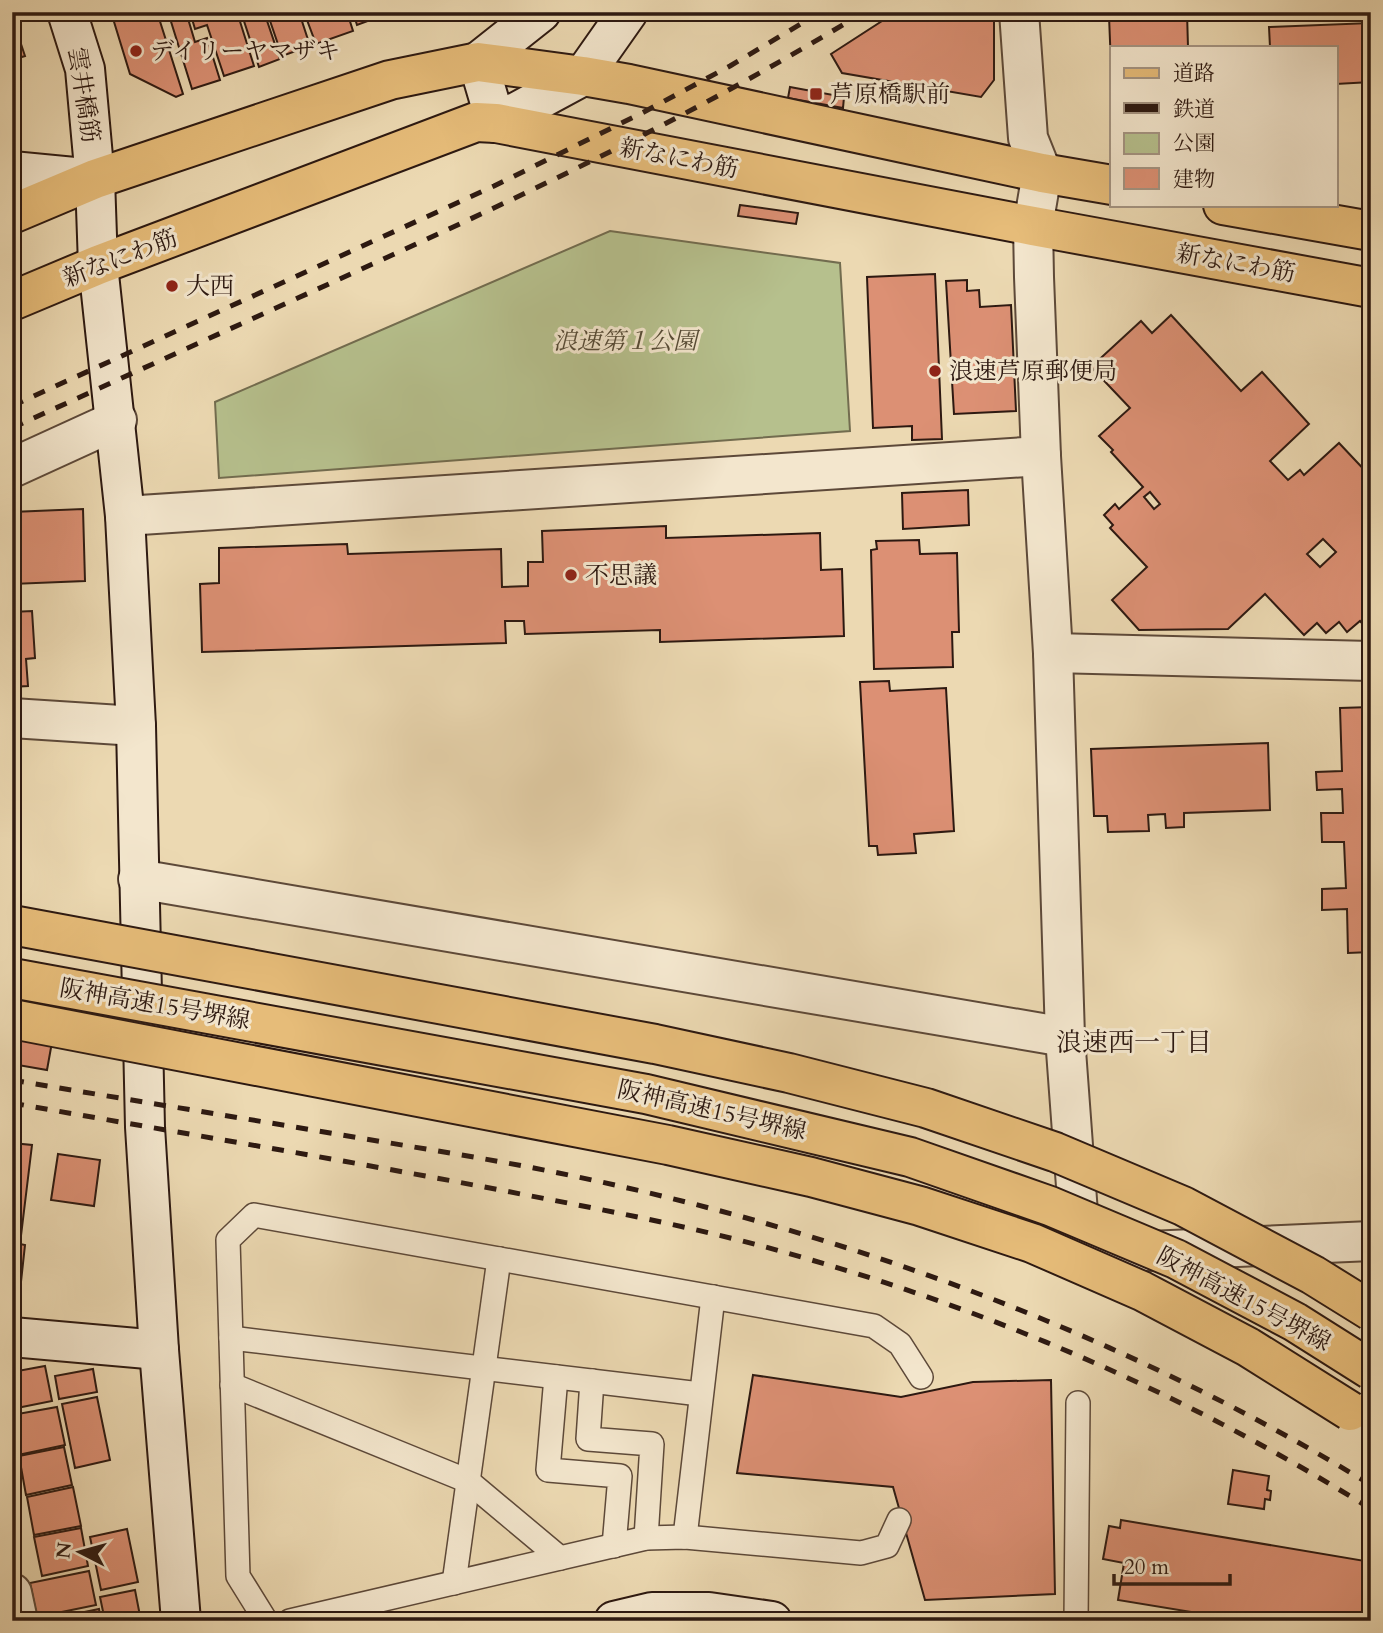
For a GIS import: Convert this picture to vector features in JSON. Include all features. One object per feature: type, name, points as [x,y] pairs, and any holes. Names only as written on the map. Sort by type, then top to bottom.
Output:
[{"type":"main road","points":[[12,214],[95,179],[390,80],[478,62],[583,76],[1042,173],[1110,185]]},
{"type":"main road","name":"新なにわ筋","points":[[12,301],[98,265],[476,122],[496,123],[1371,288]]},
{"type":"main road","points":[[1229,206],[1371,231]]},
{"type":"main road","name":"阪神高速15号堺線","points":[[12,925],[655,1044],[789,1073],[926,1108],[1055,1152],[1183,1206],[1314,1275],[1371,1311]]},
{"type":"main road","name":"阪神高速15号堺線","points":[[12,978],[646,1094],[910,1157],[1050,1206],[1176,1259],[1295,1322],[1371,1370]]},
{"type":"main road","points":[[12,1019],[667,1145],[811,1177],[920,1206],[1032,1243],[1142,1292],[1248,1347],[1350,1411]]},
{"type":"street","name":"雲井橋筋","points":[[67,12],[85,69],[95,179],[98,265],[117,421],[125,516],[136,726],[145,1126],[159,1350],[181,1621]]},
{"type":"street","points":[[541,12],[478,62],[496,123],[583,76],[628,12]]},
{"type":"street","points":[[1019,12],[1028,138],[1042,173],[1033,226],[1041,456],[1053,653],[1065,1037],[1082,1254],[1371,1241]]},
{"type":"street","points":[[12,172],[95,179]]},
{"type":"street","points":[[12,468],[117,421]]},
{"type":"street","points":[[125,516],[1041,456]]},
{"type":"street","points":[[1053,653],[1371,661]]},
{"type":"street","points":[[12,718],[136,726]]},
{"type":"street","points":[[138,879],[1065,1037]]},
{"type":"street","points":[[12,1337],[159,1350]]},
{"type":"street","points":[[12,1593],[18,1621]]},
{"type":"street","points":[[614,1621],[652,1612],[709,1612],[772,1621]]},
{"type":"lane","points":[[266,1621],[238,1576],[232,1385],[228,1240],[254,1215],[874,1326],[900,1344],[921,1377]]},
{"type":"lane","points":[[454,1583],[499,1259]]},
{"type":"lane","points":[[685,1536],[713,1297]]},
{"type":"lane","points":[[231,1338],[700,1394]]},
{"type":"lane","points":[[556,1377],[548,1470],[620,1476],[614,1546]]},
{"type":"lane","points":[[592,1381],[588,1440],[652,1444],[646,1538]]},
{"type":"lane","points":[[232,1385],[468,1481],[560,1558]]},
{"type":"lane","points":[[1076,1621],[1077,1403]]},
{"type":"lane","points":[[290,1621],[646,1538],[685,1536],[861,1553],[887,1546],[899,1520]]},
{"type":"green space","name":"浪速第１公園","points":[[610,231],[840,263],[850,431],[219,478],[215,402]]},
{"type":"building","points":[[111,12],[157,12],[183,94],[176,97],[130,74]]},
{"type":"building","points":[[168,12],[186,12],[195,42],[207,38],[220,80],[192,89]]},
{"type":"building","points":[[190,12],[237,12],[254,66],[224,76],[207,25],[195,29]]},
{"type":"building","points":[[241,12],[264,12],[280,59],[259,67]]},
{"type":"building","points":[[267,12],[299,12],[310,46],[282,56]]},
{"type":"building","points":[[304,12],[347,12],[353,31],[316,44]]},
{"type":"building","points":[[353,12],[392,12],[357,25]]},
{"type":"building","points":[[896,12],[994,12],[994,80],[981,97],[842,73],[831,54]]},
{"type":"building","points":[[1079,12],[1187,12],[1188,46],[1110,46],[1109,16],[1079,17]]},
{"type":"building","points":[[1371,23],[1371,82],[1338,84],[1338,46],[1270,46],[1269,27]]},
{"type":"building","points":[[15,26],[25,56],[12,60],[12,27]]},
{"type":"building","points":[[790,87],[844,97],[843,108],[788,98]]},
{"type":"building","points":[[740,205],[798,213],[796,224],[738,216]]},
{"type":"building","points":[[935,274],[942,439],[912,440],[912,426],[873,428],[867,277]]},
{"type":"building","points":[[967,280],[967,291],[979,290],[980,307],[1011,305],[1016,411],[954,414],[946,281]]},
{"type":"building","points":[[1171,315],[1241,391],[1262,372],[1309,424],[1270,461],[1288,480],[1300,470],[1304,475],[1339,443],[1371,477],[1371,633],[1360,621],[1347,632],[1339,622],[1326,633],[1317,623],[1304,635],[1265,594],[1228,629],[1139,630],[1112,600],[1147,567],[1110,528],[1113,525],[1104,515],[1115,504],[1119,509],[1143,487],[1099,436],[1130,408],[1091,367],[1141,321],[1152,333]],"holes":[[[1150,492],[1160,504],[1154,509],[1144,497]],[[1323,539],[1336,552],[1320,567],[1307,554]]]},
{"type":"building","points":[[1364,364],[1371,364],[1371,387],[1364,387]]},
{"type":"building","points":[[968,490],[969,525],[903,529],[902,493]]},
{"type":"building","points":[[83,509],[85,581],[12,584],[12,512]]},
{"type":"building","points":[[666,526],[666,538],[820,533],[821,570],[842,569],[844,636],[660,642],[660,630],[525,634],[524,621],[505,621],[506,643],[202,652],[200,584],[219,583],[219,548],[347,544],[348,554],[501,549],[502,587],[528,586],[528,562],[543,562],[542,531]]},
{"type":"building","points":[[919,540],[920,554],[957,553],[959,632],[952,632],[953,667],[874,669],[871,550],[877,549],[876,541]]},
{"type":"building","points":[[32,611],[35,658],[26,659],[28,686],[12,687],[12,612]]},
{"type":"building","points":[[889,681],[890,691],[946,688],[954,831],[914,834],[916,853],[878,855],[877,846],[869,846],[860,682]]},
{"type":"building","points":[[1371,707],[1371,952],[1348,953],[1347,909],[1322,910],[1322,889],[1346,888],[1344,842],[1322,842],[1321,813],[1343,813],[1342,789],[1317,790],[1316,772],[1342,771],[1340,708]]},
{"type":"building","points":[[1268,743],[1270,810],[1184,813],[1184,827],[1166,828],[1165,814],[1148,815],[1149,831],[1108,832],[1107,816],[1094,816],[1091,749]]},
{"type":"building","points":[[12,1036],[52,1042],[47,1070],[12,1064]]},
{"type":"building","points":[[12,1143],[32,1145],[20,1244],[25,1245],[19,1300],[12,1299]]},
{"type":"building","points":[[58,1154],[100,1160],[94,1206],[51,1200]]},
{"type":"building","points":[[45,1366],[52,1401],[12,1409],[12,1372]]},
{"type":"building","points":[[93,1369],[97,1392],[59,1399],[55,1376]]},
{"type":"building","points":[[753,1375],[901,1397],[973,1382],[1051,1380],[1055,1594],[925,1600],[893,1487],[737,1473]]},
{"type":"building","points":[[97,1397],[110,1460],[75,1468],[62,1404]]},
{"type":"building","points":[[57,1407],[65,1445],[18,1455],[12,1415]]},
{"type":"building","points":[[64,1447],[72,1485],[26,1495],[19,1456]]},
{"type":"building","points":[[1233,1470],[1269,1476],[1267,1490],[1271,1491],[1270,1500],[1265,1499],[1264,1509],[1228,1504]]},
{"type":"building","points":[[73,1487],[81,1526],[34,1535],[27,1497]]},
{"type":"building","points":[[1121,1520],[1371,1562],[1371,1621],[1246,1621],[1118,1600],[1124,1563],[1103,1559],[1109,1526],[1120,1528]]},
{"type":"building","points":[[81,1528],[88,1566],[42,1576],[34,1537]]},
{"type":"building","points":[[127,1529],[138,1582],[101,1590],[90,1537]]},
{"type":"building","points":[[89,1571],[96,1605],[37,1617],[30,1583]]},
{"type":"building","points":[[135,1590],[141,1621],[105,1621],[100,1597]]},
{"type":"building","points":[[99,1609],[101,1621],[66,1621],[65,1616]]},
{"type":"railway","points":[[12,406],[494,186],[642,113],[730,66],[821,12]]},
{"type":"railway","points":[[12,428],[420,242],[614,150],[740,84],[864,12]]},
{"type":"railway","points":[[12,1080],[525,1166],[682,1201],[785,1229],[988,1297],[1086,1338],[1183,1382],[1278,1431],[1371,1485]]},
{"type":"railway","points":[[12,1103],[578,1205],[694,1229],[808,1259],[955,1307],[1098,1364],[1237,1432],[1371,1509]]},
{"type":"place","name":"デイリーヤマザキ","points":[[136,51]]},
{"type":"place","name":"芦原橋駅前","points":[[816,94]]},
{"type":"place","name":"大西","points":[[172,286]]},
{"type":"place","name":"浪速芦原郵便局","points":[[935,371]]},
{"type":"place","name":"不思議","points":[[571,575]]},
{"type":"district","name":"浪速西一丁目","points":[[1134,1042]]}]
